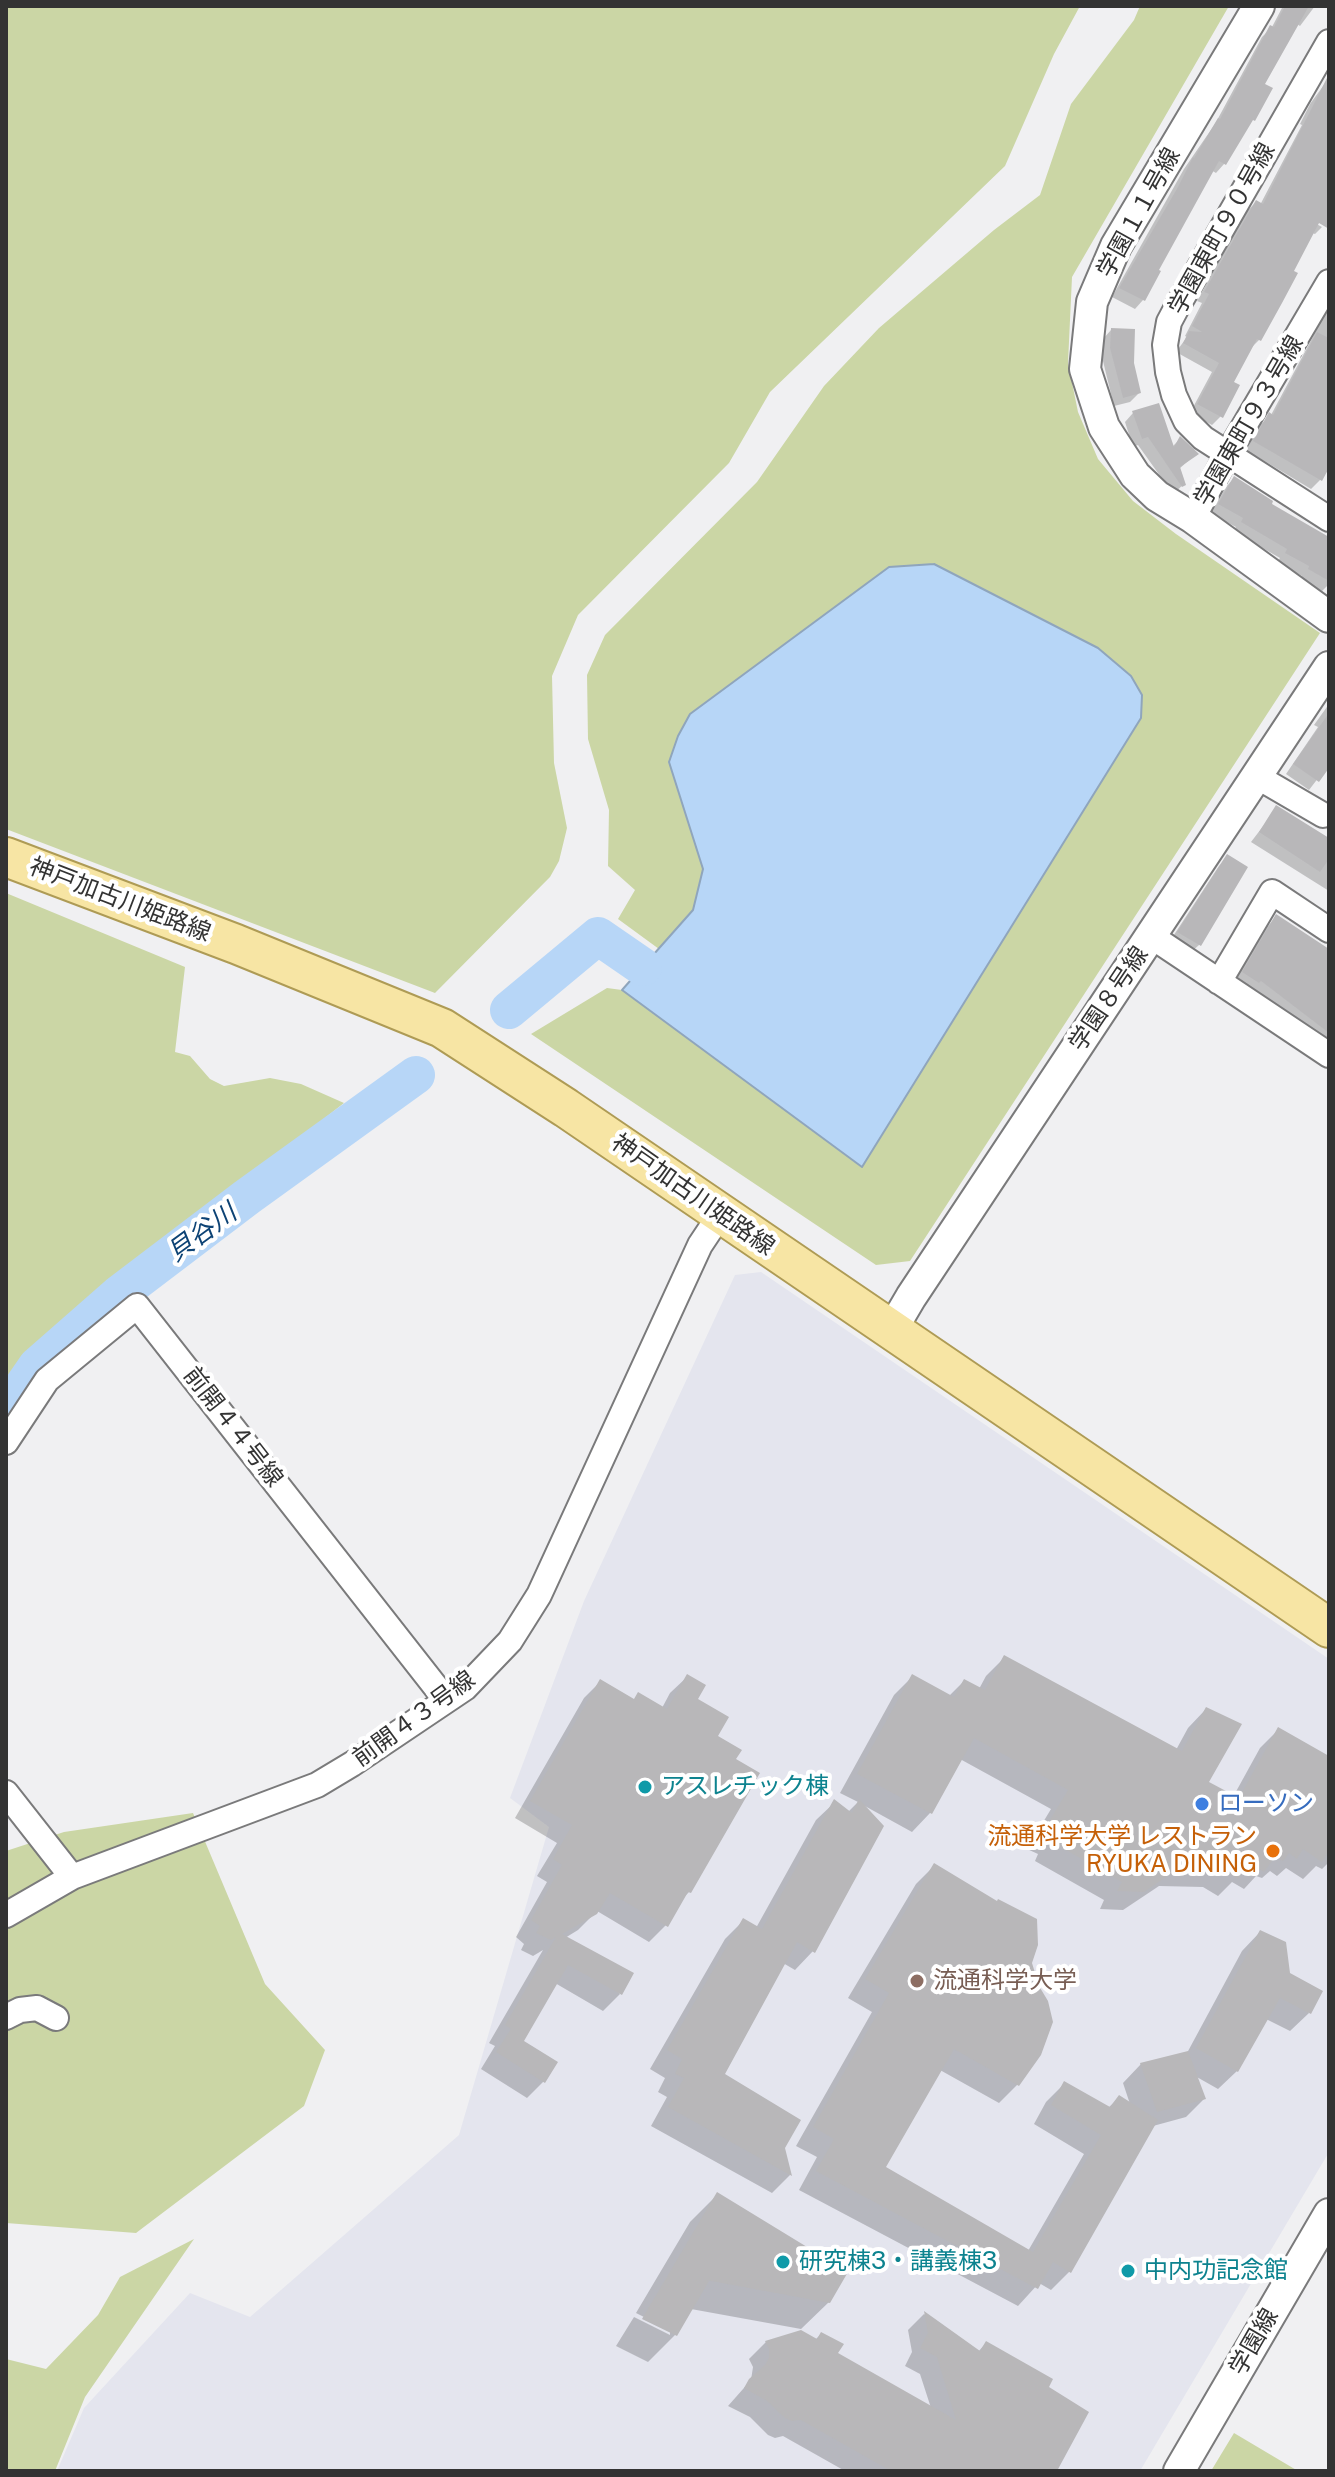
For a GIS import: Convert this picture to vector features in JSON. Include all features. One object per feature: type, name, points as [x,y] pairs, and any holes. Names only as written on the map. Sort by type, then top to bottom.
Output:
[{"type":"main road","name":"神戸加古川姫路線","points":[[6,857],[236,944],[442,1028],[566,1108],[1329,1628]]},
{"type":"street","name":"学園１１号線","points":[[1259,6],[1116,246],[1092,302],[1085,369],[1104,427],[1135,475],[1157,496],[1193,518],[1329,617]]},
{"type":"street","name":"学園東町９０号線","points":[[1329,42],[1169,322],[1165,345],[1174,395],[1186,421],[1227,455],[1329,519]]},
{"type":"street","name":"学園東町９３号線","points":[[1193,518],[1329,282]]},
{"type":"street","name":"学園８号線","points":[[891,1331],[1329,667]]},
{"type":"street","points":[[1256,776],[1327,813]]},
{"type":"street","points":[[1219,982],[1272,892],[1329,930]]},
{"type":"street","points":[[1151,936],[1329,1055]]},
{"type":"street","name":"前開４３号線","points":[[6,1915],[72,1877],[317,1785],[465,1688],[510,1641],[539,1595],[700,1245],[720,1215]]},
{"type":"street","name":"前開４４号線","points":[[6,1442],[47,1380],[137,1306],[446,1700]]},
{"type":"street","points":[[6,1793],[72,1877]]},
{"type":"street","points":[[6,2017],[20,2010],[37,2008],[56,2018]]},
{"type":"street","name":"学園線","points":[[1179,2471],[1329,2214]]},
{"type":"shaded area","name":"流通科学大学","points":[[761,1272],[1329,1659],[1329,2152],[1140,2471],[57,2471],[84,2408],[190,2293],[250,2317],[459,2135],[549,1827],[510,1798],[584,1601],[735,1275]]},
{"type":"green space","points":[[6,6],[1080,6],[1054,54],[1005,166],[770,392],[729,463],[578,615],[552,676],[554,763],[567,828],[559,861],[550,877],[435,993],[6,829]]},
{"type":"green space","points":[[1140,6],[1229,6],[1072,277],[1068,363],[1078,412],[1098,459],[1133,501],[1320,633],[910,1261],[876,1265],[531,1034],[607,988],[622,990],[862,1167],[1141,718],[1142,695],[1130,676],[1098,648],[934,564],[889,568],[669,762],[703,869],[693,910],[659,949],[618,919],[635,890],[608,866],[609,810],[588,739],[587,675],[605,635],[757,482],[824,386],[879,328],[1040,195],[1071,104],[1134,20]]},
{"type":"green space","points":[[6,893],[185,967],[175,1052],[190,1056],[210,1079],[224,1086],[270,1078],[301,1084],[344,1103],[30,1350],[6,1391]]},
{"type":"green space","points":[[193,1813],[265,1984],[325,2050],[304,2106],[136,2233],[6,2223],[6,1851],[64,1832]]},
{"type":"green space","points":[[194,2239],[85,2397],[55,2471],[6,2471],[6,2359],[46,2369],[98,2315],[120,2277]]},
{"type":"green space","points":[[1234,2433],[1298,2471],[1211,2471]]},
{"type":"water","points":[[934,564],[1098,648],[1131,676],[1142,695],[1141,718],[862,1167],[622,990],[693,910],[703,869],[669,762],[690,714],[889,567]]},
{"type":"building","points":[[1285,6],[1309,6],[1265,84],[1273,88],[1255,121],[1226,165],[1219,161],[1145,301],[1119,288],[1193,157],[1220,119],[1270,25],[1274,27]]},
{"type":"building","points":[[1329,74],[1329,229],[1319,223],[1294,271],[1298,273],[1282,303],[1261,341],[1257,339],[1234,382],[1240,385],[1223,418],[1197,404],[1219,363],[1183,343],[1189,331],[1202,332],[1192,326],[1209,294],[1204,292],[1256,200],[1263,204]]},
{"type":"building","points":[[1111,328],[1135,329],[1134,363],[1141,393],[1123,398],[1110,348]]},
{"type":"building","points":[[1317,332],[1329,338],[1329,468],[1322,481],[1253,441],[1269,412],[1273,415]]},
{"type":"building","points":[[1159,403],[1174,447],[1180,436],[1199,454],[1180,467],[1186,485],[1182,487],[1148,437],[1142,439],[1132,411]]},
{"type":"building","points":[[1234,476],[1273,501],[1272,504],[1329,537],[1329,581],[1285,553],[1287,549],[1241,522],[1243,518],[1218,504]]},
{"type":"building","points":[[1329,713],[1329,768],[1319,782],[1293,764]]},
{"type":"building","points":[[1276,805],[1329,838],[1329,859],[1320,872],[1259,832]]},
{"type":"building","points":[[1227,854],[1248,867],[1201,946],[1177,932]]},
{"type":"building","points":[[1276,914],[1329,949],[1329,1033],[1261,981],[1259,983],[1242,972]]},
{"type":"building","points":[[1004,1655],[1182,1751],[1206,1707],[1242,1724],[1209,1782],[1239,1798],[1278,1727],[1329,1756],[1329,1851],[1322,1862],[1303,1849],[1297,1859],[1289,1853],[1283,1861],[1274,1858],[1264,1872],[1248,1863],[1238,1879],[1222,1869],[1179,1868],[1144,1892],[1117,1891],[1122,1882],[1052,1842],[1055,1836],[1044,1830],[1068,1790],[974,1738],[932,1814],[857,1774],[912,1674],[954,1697],[964,1679],[985,1690]]},
{"type":"building","name":"アスレチック棟","points":[[687,1674],[706,1685],[698,1699],[729,1717],[718,1736],[742,1750],[736,1759],[760,1773],[668,1927],[610,1893],[597,1914],[562,1934],[634,1973],[622,1995],[568,1965],[524,2041],[558,2062],[545,2083],[496,2052],[511,2029],[505,2025],[556,1937],[551,1940],[536,1933],[540,1926],[531,1920],[562,1865],[553,1859],[572,1825],[530,1801],[600,1679],[634,1699],[638,1692],[667,1709]]},
{"type":"building","points":[[834,1799],[852,1813],[859,1799],[884,1826],[815,1953],[797,1942],[725,2074],[801,2120],[785,2148],[792,2176],[668,2107],[684,2078],[675,2074],[682,2059],[667,2050],[743,1918],[762,1929]]},
{"type":"building","points":[[934,1863],[997,1901],[1037,1919],[1038,1945],[1032,1963],[1053,2022],[1041,2055],[1019,2086],[954,2049],[886,2167],[1033,2252],[1101,2135],[1051,2105],[1064,2081],[1110,2107],[1119,2095],[1158,2120],[1071,2273],[1053,2262],[1038,2289],[816,2171],[834,2139],[813,2127],[889,1993],[865,1979]]},
{"type":"building","points":[[1260,1930],[1286,1942],[1290,1973],[1323,1991],[1311,2014],[1280,1998],[1238,2072],[1196,2048]]},
{"type":"building","points":[[1188,2051],[1206,2099],[1157,2112],[1140,2063]]},
{"type":"building","name":"研究棟3・講義棟3","points":[[717,2192],[848,2272],[830,2303],[706,2280],[709,2281],[677,2336],[642,2319]]},
{"type":"building","points":[[924,2311],[980,2351],[986,2341],[1053,2379],[1049,2387],[1089,2412],[1057,2471],[891,2471],[801,2420],[785,2418],[767,2401],[744,2388],[769,2358],[765,2341],[801,2330],[817,2339],[821,2332],[844,2344],[838,2353],[956,2420],[937,2357],[920,2348],[928,2333]]},
{"type":"waterway","name":"貝谷川","points":[[509,1010],[598,936],[643,967]]},
{"type":"waterway","name":"貝谷川","points":[[6,1411],[37,1366],[118,1295],[416,1075]]},
{"type":"place","name":"アスレチック棟","points":[[645,1787]]},
{"type":"place","name":"ローソン","points":[[1202,1804]]},
{"type":"place","name":"流通科学大学 レストラン RYUKA DINING","points":[[1273,1851]]},
{"type":"place","name":"流通科学大学","points":[[917,1981]]},
{"type":"place","name":"研究棟3・講義棟3","points":[[783,2262]]},
{"type":"place","name":"中内功記念館","points":[[1128,2271]]}]
